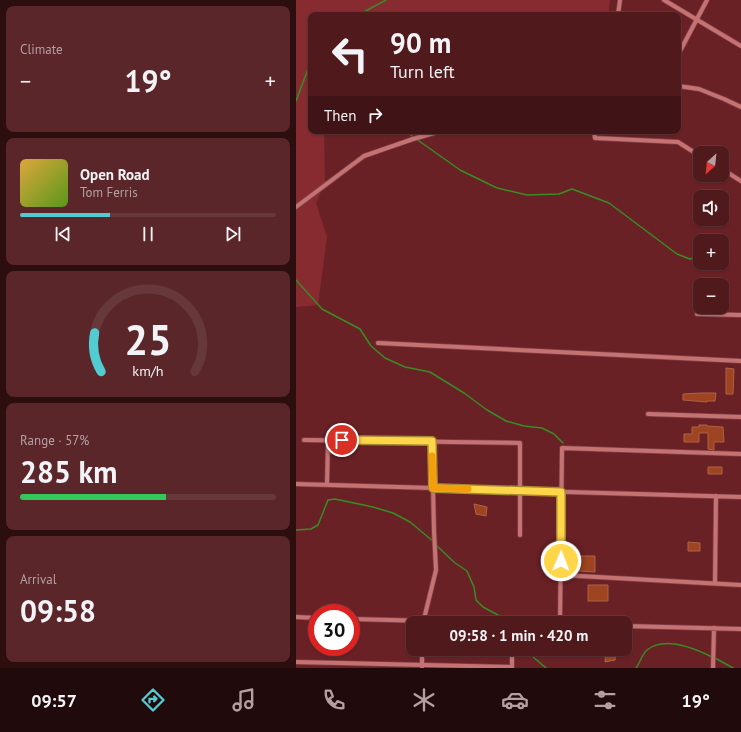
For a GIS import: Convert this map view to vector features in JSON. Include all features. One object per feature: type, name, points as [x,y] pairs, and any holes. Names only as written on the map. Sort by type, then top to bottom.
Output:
[{"type":"street","points":[[618,12],[620,0]]},
{"type":"street","points":[[664,0],[741,46]]},
{"type":"street","points":[[681,49],[707,0]]},
{"type":"street","points":[[681,86],[699,89],[741,107]]},
{"type":"street","points":[[296,207],[364,156],[430,134]]},
{"type":"street","points":[[594,134],[595,138],[678,142],[693,152]]},
{"type":"street","points":[[729,173],[741,181]]},
{"type":"street","points":[[697,314],[741,315]]},
{"type":"street","points":[[378,343],[741,361]]},
{"type":"street","points":[[648,414],[741,417]]},
{"type":"street","points":[[304,440],[520,443],[520,535]]},
{"type":"street","points":[[327,485],[328,440]]},
{"type":"street","points":[[424,616],[436,570],[432,441]]},
{"type":"street","points":[[560,616],[562,448],[741,454]]},
{"type":"street","points":[[296,484],[741,497]]},
{"type":"street","points":[[715,583],[716,496]]},
{"type":"street","points":[[561,575],[741,585]]},
{"type":"street","points":[[296,617],[308,618]]},
{"type":"street","points":[[360,619],[406,621]]},
{"type":"street","points":[[632,626],[741,629]]},
{"type":"street","points":[[713,668],[714,628]]},
{"type":"street","points":[[296,662],[380,666],[512,668],[512,656]]},
{"type":"shaded area","points":[[296,0],[610,0],[608,12],[308,12],[308,134],[324,134],[325,182],[316,203],[327,237],[318,305],[296,307]]},
{"type":"building","points":[[726,368],[734,369],[733,394],[726,394]]},
{"type":"building","points":[[716,393],[715,401],[707,402],[683,400],[683,394]]},
{"type":"building","points":[[699,425],[723,427],[724,442],[714,442],[714,450],[708,449],[708,433],[699,433],[699,442],[684,442],[684,434],[692,434],[692,427],[699,427]]},
{"type":"building","points":[[708,467],[722,467],[722,474],[708,474]]},
{"type":"building","points":[[474,504],[487,507],[486,516],[476,514]]},
{"type":"building","points":[[688,542],[700,543],[700,551],[688,551]]},
{"type":"building","points":[[579,556],[595,556],[595,572],[579,571]]},
{"type":"building","points":[[588,585],[608,585],[608,601],[588,601]]},
{"type":"building","points":[[605,656],[615,656],[615,660],[605,662]]},
{"type":"waterway","points":[[364,12],[386,0]]},
{"type":"waterway","points":[[296,101],[308,69]]},
{"type":"waterway","points":[[409,134],[460,170],[497,188],[527,195],[559,194],[572,189],[609,203],[677,254],[690,259],[693,258]]},
{"type":"waterway","points":[[296,280],[322,309],[360,329],[371,346],[385,358],[405,367],[430,372],[506,421],[524,426],[542,428],[554,434],[563,443]]},
{"type":"waterway","points":[[296,530],[311,529],[318,525],[328,500],[335,499],[393,513],[410,522],[434,542]]},
{"type":"waterway","points":[[436,545],[455,563],[467,571],[474,587],[476,600],[483,607],[500,616]]},
{"type":"waterway","points":[[636,668],[647,650],[662,644],[688,647],[712,657]]},
{"type":"waterway","points":[[532,656],[546,668]]},
{"type":"waterway","points":[[715,658],[733,668]]},
{"type":"slow traffic","points":[[432,456],[433,488],[468,489]]},
{"type":"route","points":[[342,440],[432,441],[433,488],[561,492],[561,561]]}]
